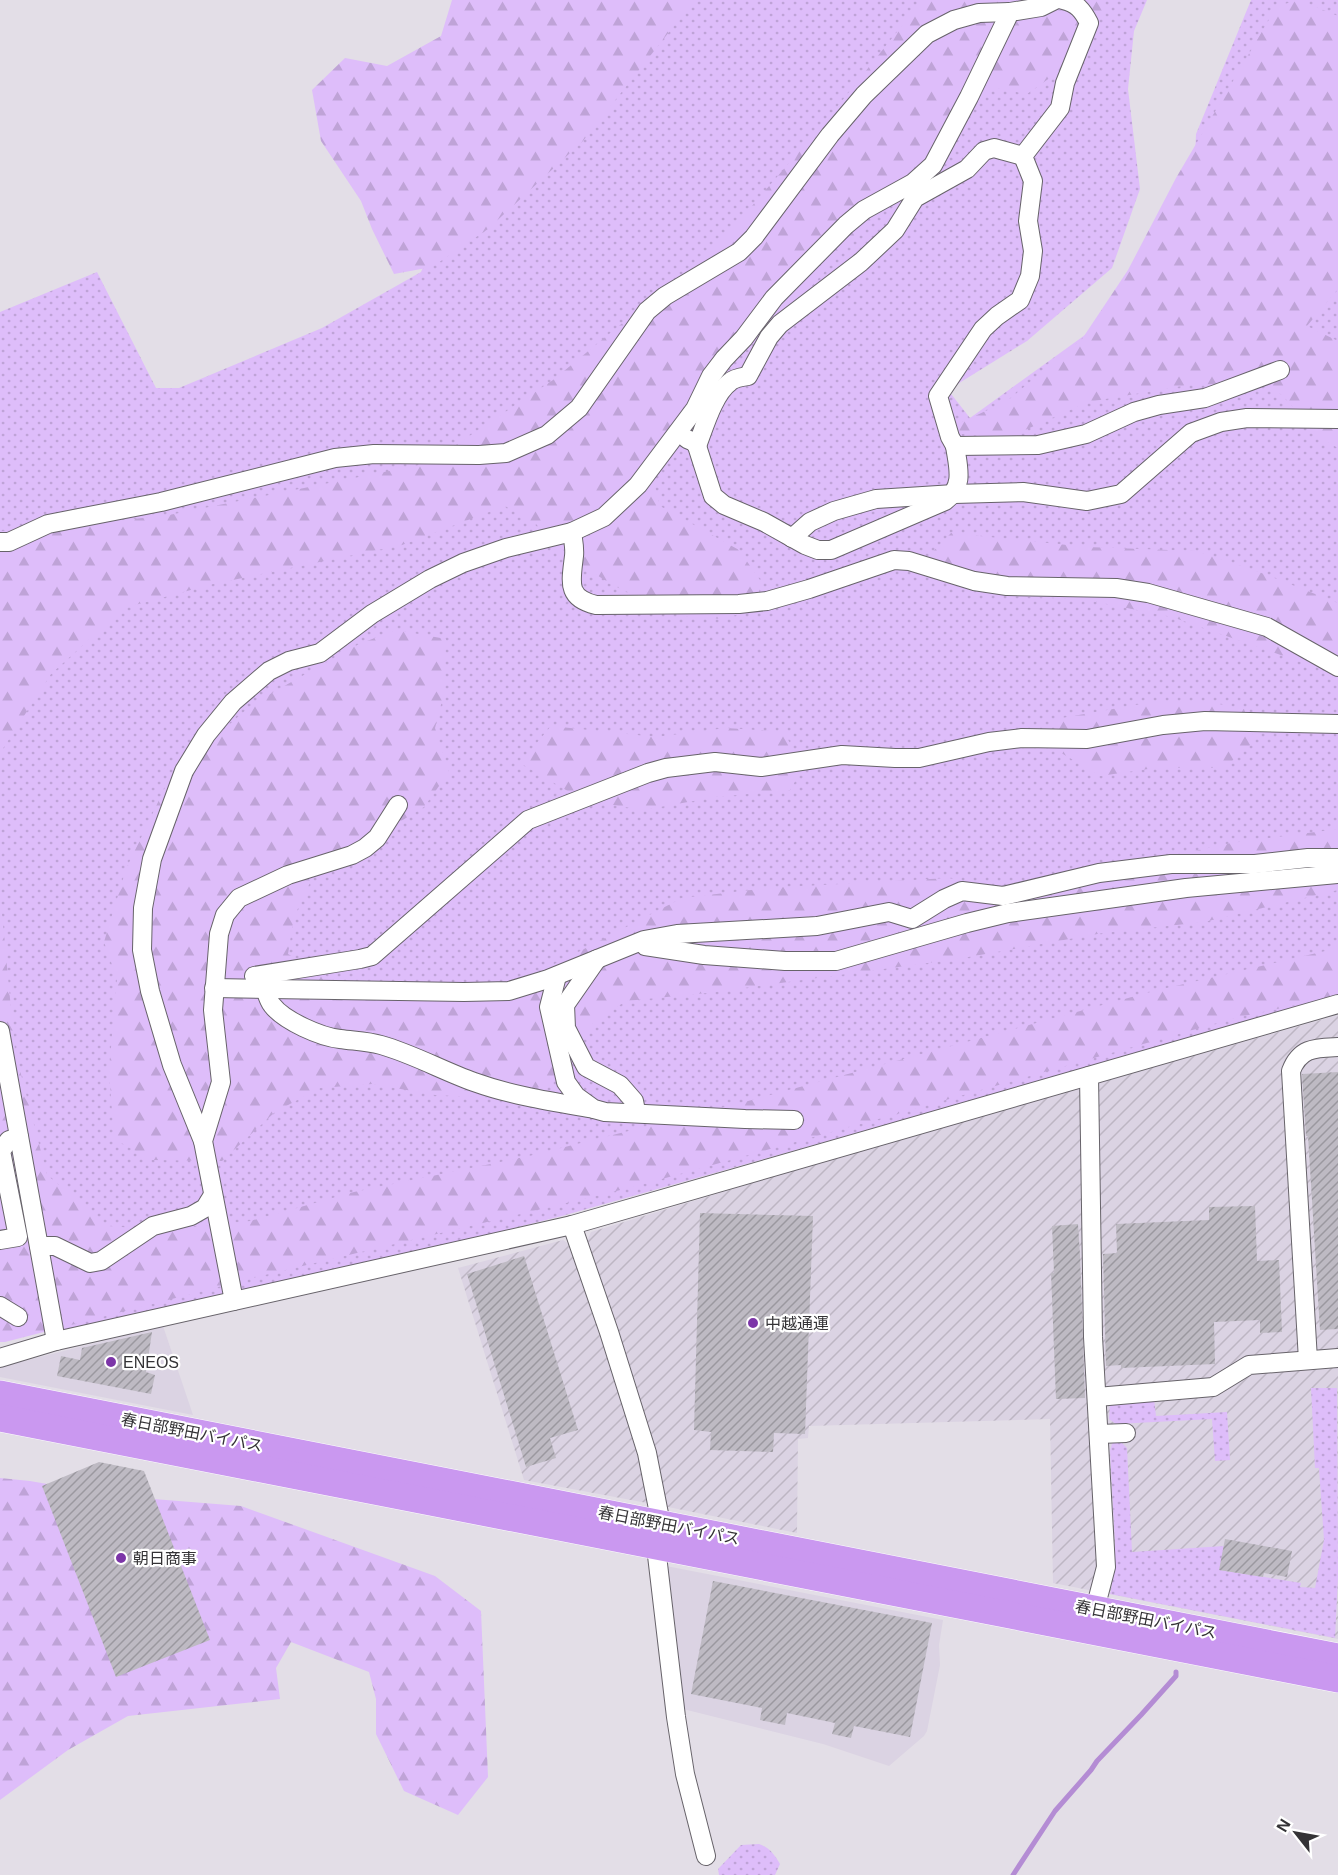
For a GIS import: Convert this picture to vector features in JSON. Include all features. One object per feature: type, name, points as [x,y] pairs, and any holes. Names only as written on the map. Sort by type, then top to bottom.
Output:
[{"type":"highway","name":"春日部野田バイパス","points":[[0,1394],[1338,1679]]},
{"type":"highway","name":"春日部野田バイパス","points":[[0,1418],[659,1535],[1095,1609],[1338,1657]]},
{"type":"street","points":[[0,542],[9,542],[48,524],[161,502],[335,458],[374,454],[479,456],[507,453],[547,435],[579,408],[647,311],[665,296],[739,252],[754,237],[830,135],[864,95],[927,34],[954,20],[971,15],[1041,8],[1055,0]]},
{"type":"street","points":[[1023,156],[1059,108],[1065,83],[1089,23],[1083,10],[1072,2],[1063,0]]},
{"type":"street","points":[[234,1301],[203,1142],[172,1065],[150,991],[142,950],[143,908],[152,859],[184,771],[206,735],[233,702],[269,671],[290,661],[320,653],[372,614],[429,579],[463,563],[506,548],[572,532],[604,517],[638,485],[694,409],[711,376],[774,298],[846,225],[864,210],[913,183],[933,165],[1010,12]]},
{"type":"street","points":[[696,444],[721,391],[730,381],[748,376],[769,337],[780,324],[861,262],[895,230],[915,198],[966,169],[984,151],[994,148],[1023,156]]},
{"type":"street","points":[[694,409],[696,444],[713,496],[724,505],[818,549],[831,550],[945,501],[954,494],[959,478],[955,446],[950,437],[938,396],[983,329],[1020,300],[1030,276],[1033,251],[1028,221],[1033,181],[1023,156]]},
{"type":"street","points":[[955,446],[1038,445],[1086,434],[1134,412],[1159,405],[1205,398],[1280,370]]},
{"type":"street","points":[[792,538],[810,522],[834,511],[876,500],[1023,492],[1087,501],[1121,494],[1191,433],[1221,422],[1247,418],[1338,419]]},
{"type":"street","points":[[671,441],[683,438],[696,444]]},
{"type":"street","points":[[572,532],[574,554],[570,576],[572,588],[576,596],[586,603],[596,605],[767,601],[894,560],[909,561],[974,581],[1007,586],[1116,588],[1148,592],[1268,627],[1320,659],[1338,667]]},
{"type":"street","points":[[214,988],[259,982],[296,969],[372,956],[528,820],[648,772],[715,762],[761,766],[843,755],[918,758],[989,742],[1022,738],[1087,739],[1162,725],[1205,721],[1338,724]]},
{"type":"street","points":[[203,1142],[221,1082],[213,1010],[219,934],[225,915],[239,898],[288,875],[352,855],[365,848],[377,838],[398,805]]},
{"type":"street","points":[[259,982],[296,989],[509,991],[557,976],[644,940],[677,934],[817,926],[889,912],[912,919],[944,899],[962,891],[1003,896],[1099,873],[1171,864],[1255,864],[1308,858],[1338,858]]},
{"type":"street","points":[[631,945],[727,957],[784,961],[836,961],[967,923],[1008,914],[1186,888],[1338,874]]},
{"type":"street","points":[[597,959],[565,1005],[566,1028],[586,1067],[620,1085],[634,1101],[635,1106],[628,1113]]},
{"type":"street","points":[[296,969],[296,989]]},
{"type":"street","points":[[557,976],[549,1006],[566,1082],[576,1096],[594,1109]]},
{"type":"street","points":[[259,982],[273,1007],[288,1018],[317,1033],[339,1040],[358,1040],[382,1046],[474,1082],[518,1096],[605,1112],[794,1120]]},
{"type":"street","points":[[0,1358],[56,1341],[572,1225],[1338,1004]]},
{"type":"street","points":[[0,1031],[56,1341]]},
{"type":"street","points":[[1308,1360],[1291,1071],[1294,1062],[1303,1052],[1314,1048],[1338,1047]]},
{"type":"street","points":[[1089,1076],[1093,1337],[1106,1567],[1095,1609]]},
{"type":"street","points":[[0,1240],[18,1237],[1,1151],[9,1140],[19,1137]]},
{"type":"street","points":[[39,1246],[55,1245],[90,1263],[101,1261],[153,1226],[191,1216],[205,1208],[213,1195]]},
{"type":"street","points":[[572,1225],[648,1453],[659,1535],[676,1717],[686,1774],[706,1856]]},
{"type":"street","points":[[0,1306],[18,1317]]},
{"type":"street","points":[[1097,1396],[1212,1387],[1249,1365],[1338,1358]]},
{"type":"street","points":[[1099,1434],[1126,1433]]},
{"type":"shaded area","points":[[1338,1015],[1338,1639],[1053,1583],[1050,1419],[809,1426],[808,1438],[798,1439],[797,1533],[663,1506],[643,1412],[628,1361],[586,1243],[591,1232],[960,1120]]},
{"type":"shaded area","points":[[563,1240],[570,1245],[609,1353],[641,1458],[647,1503],[524,1480],[458,1268]]},
{"type":"shaded area","points":[[163,1326],[193,1415],[0,1377],[0,1367]]},
{"type":"shaded area","points":[[666,1566],[943,1620],[939,1645],[940,1665],[927,1731],[924,1736],[889,1766],[823,1744],[683,1709]]},
{"type":"green space","points":[[452,0],[700,0],[684,13],[583,141],[488,229],[432,267],[394,274],[361,201],[321,141],[312,90],[345,58],[387,66],[441,36]]},
{"type":"green space","points":[[539,0],[1147,0],[1134,31],[1128,89],[1140,189],[1112,268],[1027,341],[948,390],[970,418],[1164,278],[1192,229],[1196,134],[1251,0],[1338,0],[1338,997],[562,1216],[446,1245],[67,1331],[62,1328],[0,1012],[0,312],[97,272],[156,388],[179,388],[322,328],[421,272]]},
{"type":"green space","points":[[920,0],[1103,0],[1106,6],[1078,58],[1027,94],[990,87],[809,289],[707,386],[653,480],[660,506],[739,550],[760,580],[758,608],[723,619],[681,616],[612,585],[559,550],[536,524],[505,506],[402,545],[213,584],[124,608],[51,674],[2,750],[0,795],[0,531],[26,531],[169,515],[429,463],[553,380],[720,243],[833,112]]},
{"type":"green space","points":[[1299,0],[1338,16],[1338,289],[1307,326],[1338,341],[1338,448],[1322,439],[1282,395],[1260,382],[1188,385],[1088,402],[1005,439],[963,434],[932,436],[1007,401],[1082,339],[1128,270],[1176,178],[1277,6]]},
{"type":"green space","points":[[951,533],[1087,547],[1196,551],[1259,572],[1338,603],[1338,680],[1318,668],[1172,617],[1082,599],[989,595],[923,562]]},
{"type":"green space","points":[[396,630],[446,639],[443,697],[435,728],[449,772],[424,807],[314,874],[294,917],[288,954],[340,984],[479,995],[559,962],[682,898],[768,888],[949,878],[1006,892],[1231,843],[1338,829],[1338,890],[1204,922],[1103,933],[957,959],[707,993],[626,1001],[594,1022],[547,1085],[500,1098],[435,1095],[372,1084],[320,1088],[275,1112],[222,1161],[152,1160],[114,1139],[109,1070],[117,979],[104,942],[126,869],[171,775],[254,703],[359,644]]},
{"type":"green space","points":[[1204,701],[1244,709],[1255,741],[1224,768],[1155,768],[1100,776],[1058,751],[1056,719],[1147,703]]},
{"type":"green space","points":[[551,726],[656,737],[726,728],[784,732],[803,768],[790,790],[716,797],[643,810],[583,800],[520,763]]},
{"type":"green space","points":[[0,893],[15,1051],[47,1175],[108,1226],[162,1230],[250,1221],[354,1192],[529,1156],[756,1099],[1154,991],[1338,948],[1338,996],[1235,1018],[633,1187],[269,1274],[0,1342]]},
{"type":"green space","points":[[1311,1388],[1337,1388],[1338,1576],[1335,1638],[1110,1594],[1115,1544],[1110,1451],[1114,1442],[1121,1442],[1127,1448],[1132,1552],[1224,1546],[1220,1570],[1301,1583],[1300,1587],[1315,1588],[1324,1540],[1319,1468],[1315,1468]]},
{"type":"green space","points":[[1154,1399],[1156,1416],[1227,1412],[1230,1460],[1215,1461],[1212,1419],[1116,1424],[1109,1419],[1110,1404]]},
{"type":"green space","points":[[0,1478],[116,1496],[241,1506],[435,1576],[481,1611],[488,1777],[458,1815],[404,1791],[376,1734],[376,1699],[369,1672],[291,1642],[276,1668],[280,1699],[128,1716],[68,1750],[0,1800]]},
{"type":"green space","points":[[759,1844],[766,1847],[780,1864],[775,1875],[719,1875],[718,1869],[741,1845]]},
{"type":"building","points":[[1338,1072],[1338,1329],[1320,1330],[1302,1074]]},
{"type":"building","points":[[1255,1206],[1257,1261],[1279,1260],[1282,1332],[1260,1333],[1260,1320],[1214,1322],[1215,1364],[1121,1368],[1121,1365],[1106,1366],[1103,1254],[1117,1253],[1116,1224],[1209,1220],[1209,1207]]},
{"type":"building","name":"中越通運","points":[[700,1213],[813,1216],[805,1434],[774,1433],[773,1452],[710,1450],[711,1432],[694,1430]]},
{"type":"building","points":[[1078,1224],[1085,1398],[1056,1399],[1051,1273],[1054,1273],[1052,1226]]},
{"type":"building","points":[[524,1256],[578,1430],[550,1438],[556,1458],[526,1467],[467,1274]]},
{"type":"building","points":[[152,1332],[146,1372],[155,1375],[151,1394],[57,1376],[61,1356],[80,1360],[82,1348]]},
{"type":"building","points":[[99,1462],[144,1471],[210,1640],[116,1677],[42,1486]]},
{"type":"building","points":[[1225,1539],[1292,1551],[1287,1577],[1264,1573],[1263,1577],[1219,1570]]},
{"type":"building","points":[[713,1581],[932,1623],[910,1737],[854,1726],[851,1738],[832,1734],[835,1723],[787,1713],[785,1725],[760,1720],[762,1708],[691,1694]]},
{"type":"waterway","points":[[1013,1875],[1055,1811],[1097,1761],[1176,1676],[1176,1672]]},
{"type":"place","name":"中越通運","points":[[753,1323]]},
{"type":"place","name":"ENEOS","points":[[111,1362]]},
{"type":"place","name":"朝日商事","points":[[121,1558]]}]
